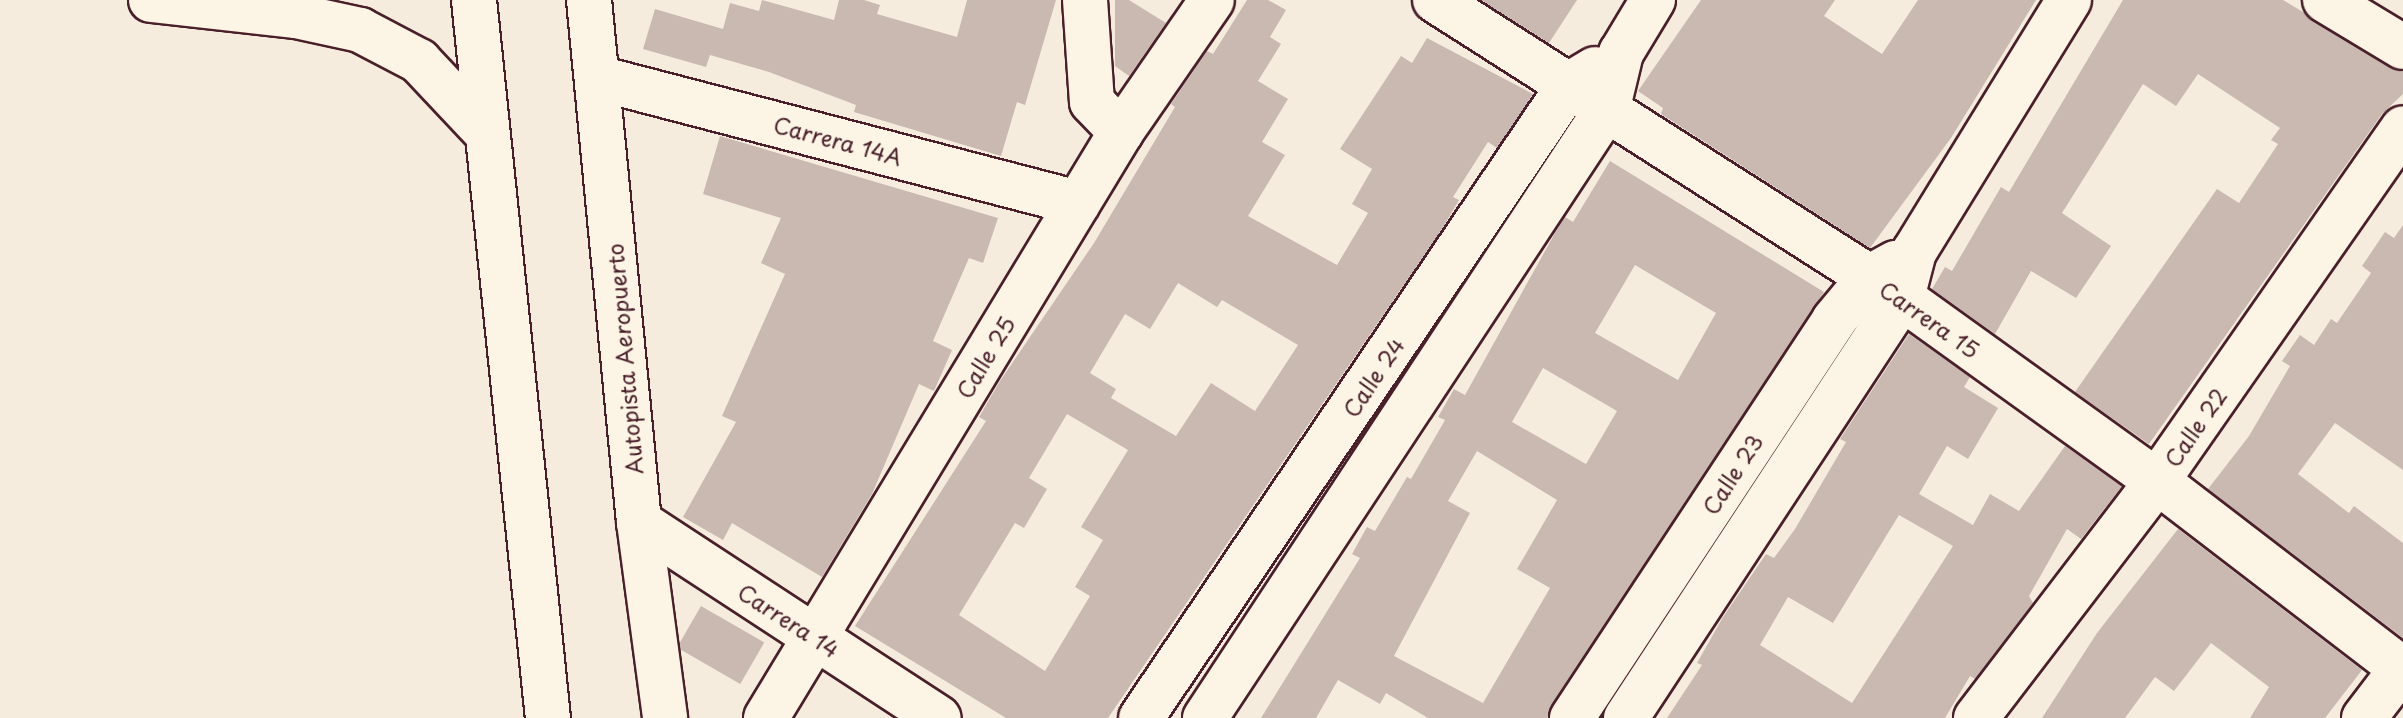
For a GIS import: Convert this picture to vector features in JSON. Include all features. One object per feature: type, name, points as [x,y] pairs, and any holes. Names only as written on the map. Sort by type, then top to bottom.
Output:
[{"type":"main road","points":[[151,0],[263,16],[329,21],[390,43],[444,81],[486,132]]},
{"type":"main road","points":[[263,16],[311,0]]},
{"type":"main road","points":[[474,0],[548,718]]},
{"type":"main road","name":"Autopista Aeropuerto","points":[[589,0],[639,522],[665,718]]},
{"type":"main road","points":[[1085,0],[1092,102],[1121,132]]},
{"type":"main road","name":"Calle 25","points":[[766,718],[1121,132],[1212,0]]},
{"type":"main road","name":"Carrera 15","points":[[1435,0],[1608,107],[1886,288],[2157,481],[2402,669]]},
{"type":"main road","name":"Calle 24","points":[[1205,718],[1608,107],[1621,53],[1653,0]]},
{"type":"main road","name":"Calle 23","points":[[1626,718],[1886,288],[1914,252],[2069,0]]},
{"type":"main road","points":[[2325,0],[2403,47]]},
{"type":"main road","name":"Calle 24","points":[[1141,718],[1570,84],[1621,53]]},
{"type":"main road","name":"Carrera 14A","points":[[598,78],[1078,203]]},
{"type":"main road","name":"Calle 22","points":[[1976,718],[2157,481],[2403,128]]},
{"type":"main road","name":"Calle 23","points":[[1572,718],[1834,320],[1886,288]]},
{"type":"main road","name":"Carrera 14","points":[[639,522],[939,718]]},
{"type":"main road","points":[[2364,718],[2402,669]]},
{"type":"building","points":[[762,0],[834,20],[839,0],[864,0],[880,5],[877,14],[957,37],[967,0],[1056,0],[1025,105],[1017,102],[1001,156],[854,112],[856,105],[769,72],[710,55],[706,67],[643,49],[655,9],[723,29],[730,3],[759,11]]},
{"type":"building","points":[[1115,0],[1129,0],[1166,23],[1129,76],[1115,66]]},
{"type":"building","points":[[1247,0],[1268,0],[1286,10],[1270,37],[1281,44],[1258,81],[1288,99],[1262,142],[1285,155],[1248,216],[1337,265],[1368,213],[1352,204],[1372,169],[1340,149],[1401,56],[1412,63],[1427,38],[1533,94],[1497,148],[1488,142],[1453,197],[1459,200],[1442,229],[1108,718],[1006,718],[855,626],[986,421],[979,417],[1000,381],[1094,243],[1175,107],[1171,104],[1207,51],[1213,54]],"holes":[[[1178,283],[1217,307],[1222,300],[1298,345],[1255,411],[1211,383],[1176,436],[1111,398],[1116,389],[1090,373],[1125,314],[1150,329]],[[1067,414],[1128,450],[1081,527],[1103,540],[1075,587],[1090,596],[1045,671],[959,615],[1015,523],[1024,528],[1047,489],[1029,478]]]},
{"type":"building","points":[[1481,0],[1577,0],[1549,43]]},
{"type":"building","points":[[1701,0],[1835,0],[1824,16],[1882,54],[1918,0],[2036,0],[1951,138],[1870,248],[1661,114],[1663,108],[1638,91]]},
{"type":"building","points":[[2123,0],[2283,0],[2403,72],[2403,94],[2382,114],[2149,444],[2075,392],[2217,189],[2239,203],[2278,144],[2271,140],[2280,128],[2198,74],[2176,106],[2143,84],[2062,213],[2111,246],[2076,298],[2031,271],[1995,334],[1932,289],[1945,267],[1952,271],[2001,187],[2009,192]]},
{"type":"building","points":[[720,136],[998,218],[983,263],[969,258],[933,341],[952,350],[934,391],[919,384],[872,494],[822,577],[732,523],[723,540],[683,517],[736,422],[722,416],[785,274],[761,263],[781,218],[703,194]]},
{"type":"building","points":[[1610,161],[1824,292],[1547,718],[1428,718],[1386,693],[1380,704],[1338,680],[1316,718],[1261,718],[1360,558],[1352,554],[1367,527],[1375,531],[1407,477],[1411,479],[1445,420],[1438,417],[1454,389],[1465,395],[1555,233],[1565,217],[1573,222]],"holes":[[[1635,265],[1716,313],[1678,380],[1595,333]],[[1543,368],[1617,411],[1586,464],[1512,422]],[[1477,451],[1557,500],[1517,569],[1550,588],[1483,703],[1394,656],[1470,513],[1448,501]]]},
{"type":"building","points":[[2403,225],[2403,470],[2335,423],[2298,474],[2349,513],[2354,506],[2403,543],[2403,638],[2208,489],[2249,436],[2290,366],[2282,361],[2300,335],[2314,345],[2331,319],[2337,323],[2371,273],[2362,266],[2385,232],[2394,238]]},
{"type":"building","points":[[1909,334],[1970,377],[1964,387],[1998,408],[1968,459],[1947,446],[1919,494],[1973,525],[1990,494],[2019,511],[2065,446],[2122,486],[2081,539],[2067,529],[2029,596],[2033,603],[1975,679],[1970,676],[1945,718],[1667,718],[1702,665],[1697,663],[1723,617],[1766,554],[1774,558],[1795,529],[1846,442],[1840,439]],"holes":[[[1899,515],[1953,546],[1852,703],[1760,645],[1788,597],[1833,623]]]},
{"type":"building","points":[[2178,529],[2362,670],[2325,718],[2250,718],[2269,687],[2211,643],[2174,691],[2155,677],[2125,718],[2042,718],[2097,633]]},
{"type":"building","points":[[701,606],[764,642],[740,684],[677,648]]}]
